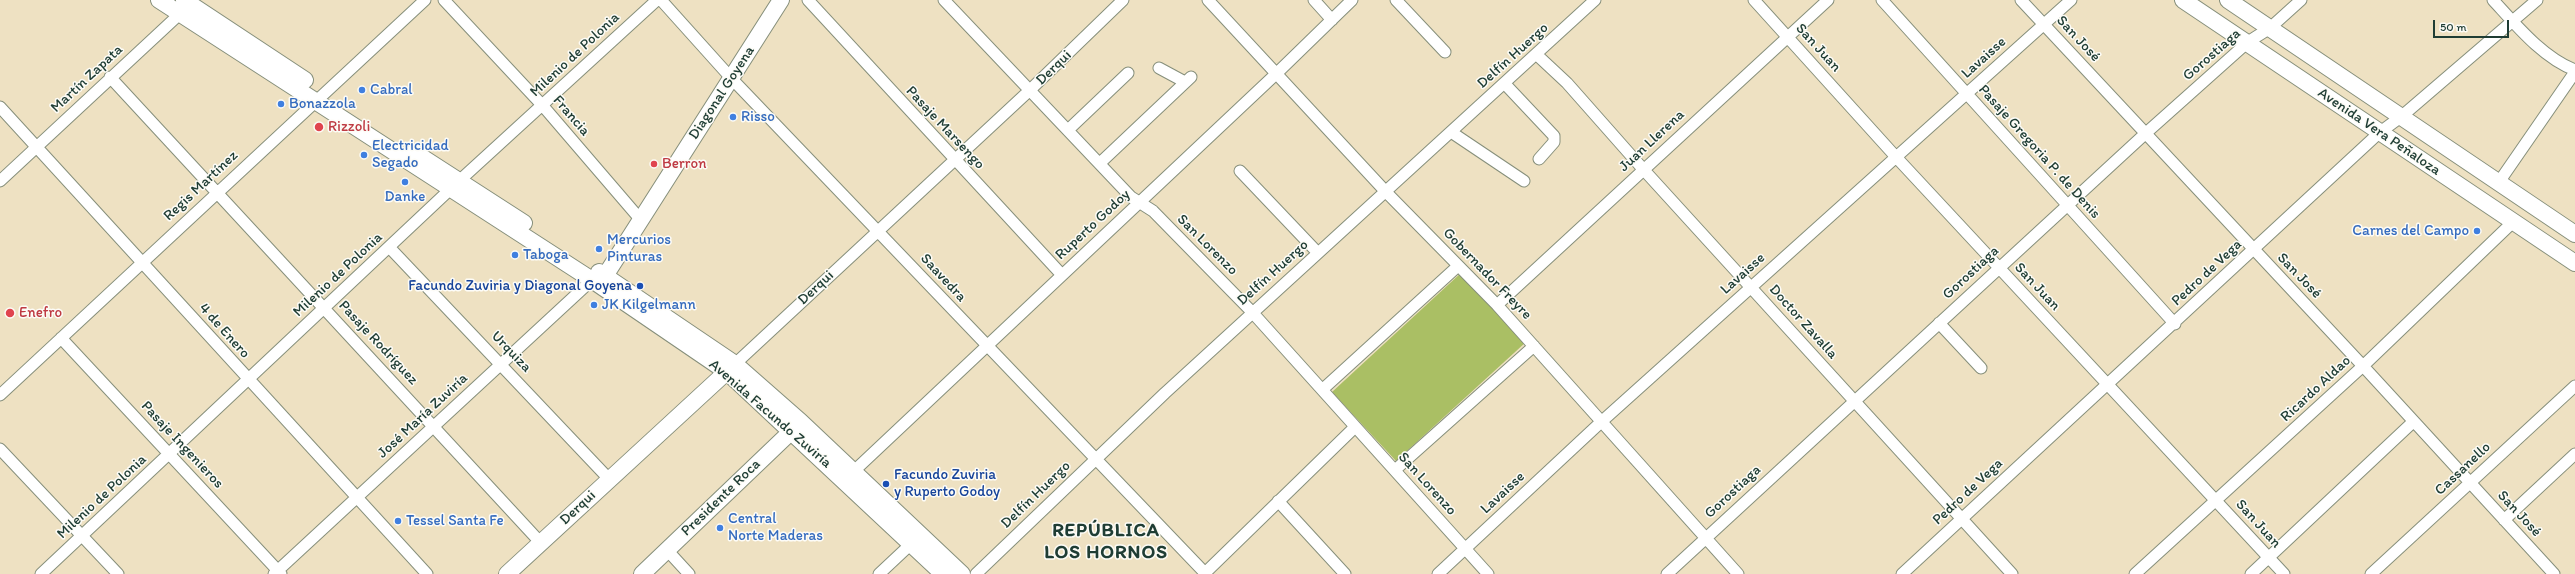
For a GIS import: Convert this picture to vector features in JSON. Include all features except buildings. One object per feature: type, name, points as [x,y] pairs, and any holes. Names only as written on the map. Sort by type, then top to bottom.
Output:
[{"type":"main road","name":"Avenida Facundo Zuviría","points":[[159,0],[187,4],[320,96],[598,278],[731,368],[797,426],[854,471],[962,574]]},
{"type":"main road","name":"Diagonal Goyena","points":[[598,278],[640,219],[781,0]]},
{"type":"main road","name":"Avenida Vera Peñaloza","points":[[2183,0],[2248,42],[2379,133],[2575,263]]},
{"type":"main road","name":"Avenida Vera Peñaloza","points":[[2228,0],[2575,234]]},
{"type":"main road","name":"Derqui","points":[[507,574],[540,542],[731,368]]},
{"type":"main road","name":"Avenida Facundo Zuviría","points":[[797,426],[910,544],[943,574]]},
{"type":"main road","name":"Presidente Roca","points":[[642,574],[797,426]]},
{"type":"street","name":"Regis Martínez","points":[[0,395],[216,192],[424,0]]},
{"type":"street","name":"Francia","points":[[444,0],[543,106],[640,219]]},
{"type":"street","name":"Milenio de Polonia","points":[[41,574],[455,185],[657,0]]},
{"type":"street","name":"Saavedra","points":[[661,0],[732,78],[1205,574]]},
{"type":"street","name":"Pasaje Marsengo","points":[[808,0],[954,161],[1062,274]]},
{"type":"street","name":"San Lorenzo","points":[[944,0],[1131,197],[1153,211],[1252,312],[1323,389],[1355,428],[1395,470],[1488,574]]},
{"type":"street","name":"Derqui","points":[[731,368],[1030,90],[1123,0]]},
{"type":"street","name":"Gobernador Freyre","points":[[1208,0],[1386,192],[1497,305],[1600,423],[1738,574]]},
{"type":"street","points":[[1314,0],[1332,20]]},
{"type":"street","name":"Ruperto Godoy","points":[[854,471],[1277,73],[1352,0]]},
{"type":"street","points":[[1396,0],[1445,52]]},
{"type":"street","name":"Delfín Huergo","points":[[976,574],[1252,312],[1537,55],[1595,0]]},
{"type":"street","name":"San Juan","points":[[1754,0],[1998,268],[2217,500],[2284,574]]},
{"type":"street","name":"Juan Llerena","points":[[1497,305],[1828,0]]},
{"type":"street","name":"Pasaje Gregoria P. de Denis","points":[[1882,0],[2175,324]]},
{"type":"street","name":"San José","points":[[2021,0],[2363,366],[2554,574]]},
{"type":"street","name":"Lavaisse","points":[[1438,574],[1600,423],[2071,0]]},
{"type":"street","name":"Gorostiaga","points":[[1667,574],[2146,133],[2248,42],[2270,28],[2301,0]]},
{"type":"street","points":[[2493,0],[2513,22],[2562,65],[2575,71],[2498,182]]},
{"type":"street","name":"Pedro de Vega","points":[[1902,574],[2107,384],[2175,324],[2379,133],[2402,116],[2537,0]]},
{"type":"street","name":"Martín Zapata","points":[[0,181],[187,4]]},
{"type":"street","name":"Doctor Zavalla","points":[[1537,55],[1567,83],[1643,169],[2012,574]]},
{"type":"street","points":[[1100,163],[1188,79],[1159,68]]},
{"type":"street","points":[[1068,130],[1128,73]]},
{"type":"street","name":"Pasaje Rodríguez","points":[[110,77],[540,542]]},
{"type":"street","points":[[1505,84],[1554,136],[1554,142],[1539,158]]},
{"type":"street","name":"4 de Enero","points":[[0,107],[143,262],[248,381],[427,574]]},
{"type":"street","points":[[1451,132],[1524,182]]},
{"type":"street","points":[[1240,171],[1318,253]]},
{"type":"street","name":"Ricardo Aldao","points":[[2135,574],[2363,366],[2513,222]]},
{"type":"street","name":"Urquiza","points":[[389,247],[502,364],[609,479]]},
{"type":"street","points":[[1323,389],[1458,266]]},
{"type":"street","name":"José María Zuviría","points":[[278,573],[356,497],[598,278]]},
{"type":"street","points":[[1939,323],[1980,368]]},
{"type":"street","name":"Pasaje Ingenieros","points":[[61,338],[170,454],[278,573]]},
{"type":"street","points":[[1395,470],[1534,346]]},
{"type":"street","name":"Cassanello","points":[[2371,574],[2575,386]]},
{"type":"street","points":[[2251,574],[2413,422]]},
{"type":"street","points":[[1205,574],[1355,428]]},
{"type":"street","points":[[0,449],[118,574]]},
{"type":"street","points":[[2504,520],[2575,454]]},
{"type":"street","points":[[1278,502],[1345,574]]},
{"type":"street","points":[[879,574],[910,544]]},
{"type":"street","points":[[667,550],[689,574]]},
{"type":"green space","points":[[1462,272],[1526,342],[1396,461],[1332,392]]},
{"type":"place","name":"Cabral","points":[[362,90]]},
{"type":"place","name":"Bonazzola","points":[[281,104]]},
{"type":"place","name":"Risso","points":[[733,117]]},
{"type":"place","name":"Rizzoli","points":[[319,127]]},
{"type":"place","name":"Electricidad Segado","points":[[364,155]]},
{"type":"place","name":"Berron","points":[[654,164]]},
{"type":"place","name":"Danke","points":[[405,182]]},
{"type":"place","name":"Carnes del Campo","points":[[2477,231]]},
{"type":"place","name":"Mercurios Pinturas","points":[[599,249]]},
{"type":"place","name":"Taboga","points":[[515,255]]},
{"type":"place","name":"Facundo Zuviria y Diagonal Goyena","points":[[640,286]]},
{"type":"place","name":"JK Kilgelmann","points":[[594,305]]},
{"type":"place","name":"Enefro","points":[[10,313]]},
{"type":"place","name":"Facundo Zuviria y Ruperto Godoy","points":[[886,484]]},
{"type":"place","name":"Tessel Santa Fe","points":[[398,521]]},
{"type":"place","name":"Central Norte Maderas","points":[[720,528]]},
{"type":"district","name":"REPÚBLICA LOS HORNOS","points":[[1106,542]]}]
